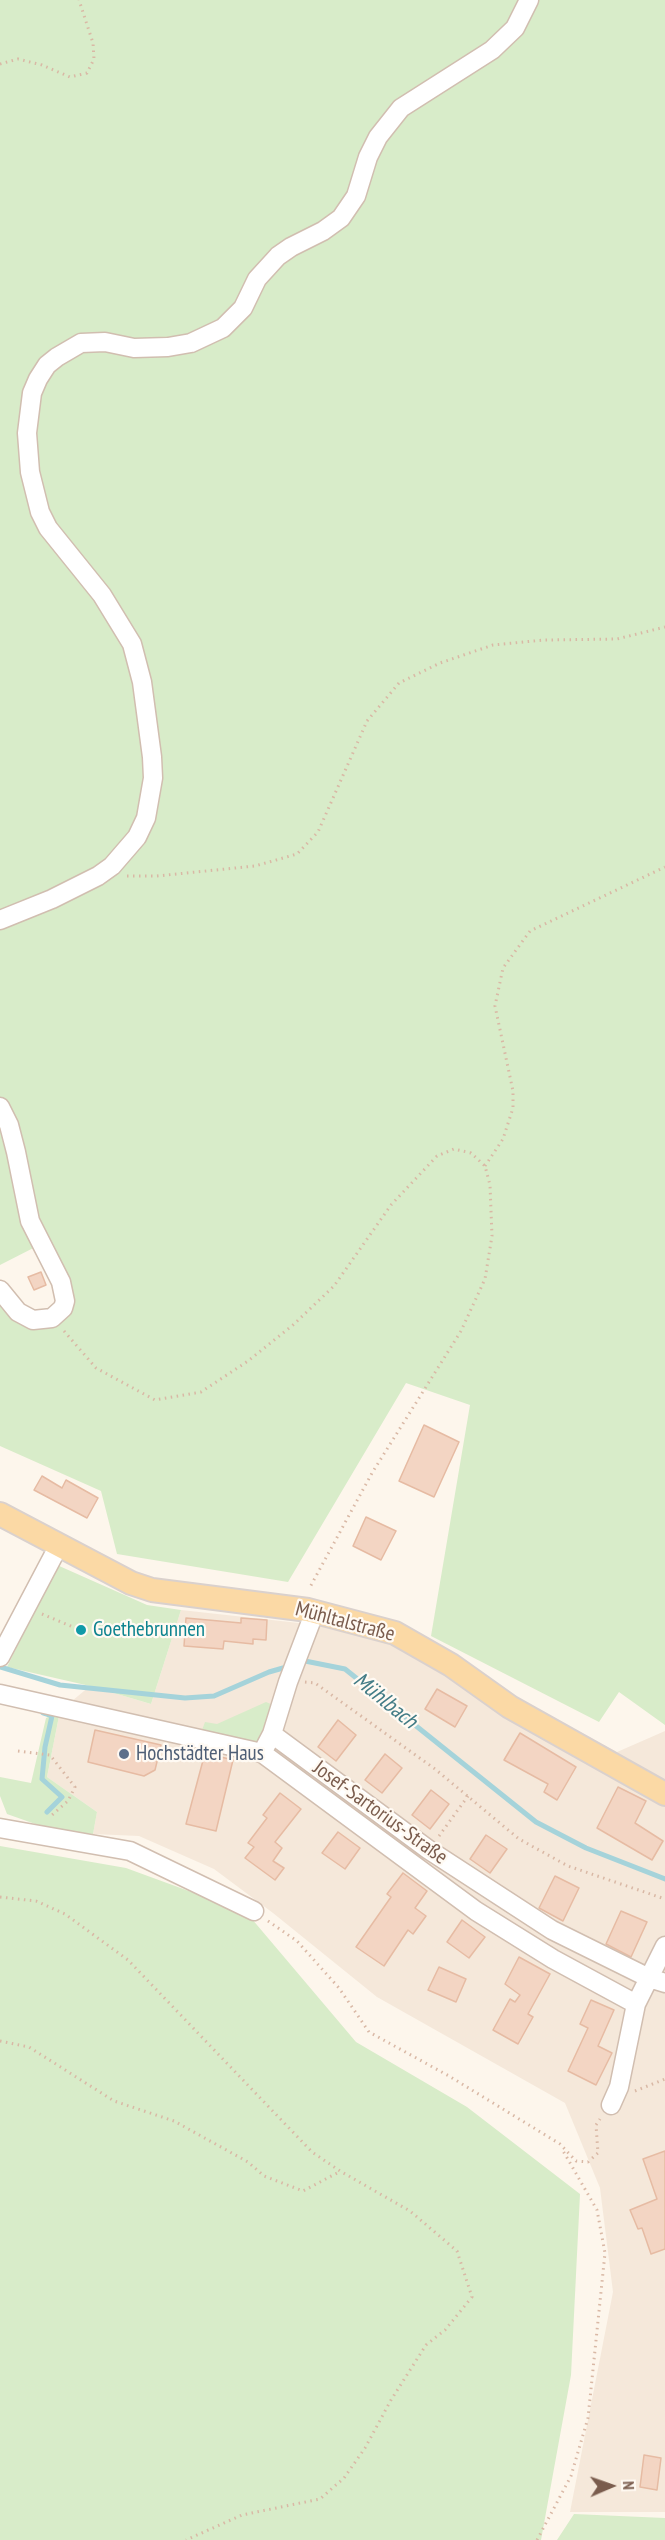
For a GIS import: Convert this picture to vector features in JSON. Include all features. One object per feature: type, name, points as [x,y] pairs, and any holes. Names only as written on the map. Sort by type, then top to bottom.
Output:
[{"type":"main road","name":"Mühltalstraße","points":[[0,1514],[131,1583],[152,1590],[307,1609],[395,1633],[451,1665],[510,1707],[665,1794]]},
{"type":"street","points":[[0,920],[52,899],[98,876],[127,851],[146,818],[152,789],[152,757],[142,682],[132,644],[102,595],[48,528],[40,512],[30,472],[27,433],[32,393],[38,379],[47,365],[81,343],[105,342],[134,348],[168,347],[191,343],[223,328],[243,308],[256,279],[278,256],[323,231],[341,218],[356,196],[368,157],[378,137],[400,108],[492,50],[515,28],[530,0]]},
{"type":"street","points":[[0,1107],[9,1125],[30,1221],[61,1282],[65,1301],[63,1308],[52,1318],[33,1320],[27,1318],[9,1303],[0,1290]]},
{"type":"street","points":[[1,1655],[59,1545]]},
{"type":"street","points":[[262,1753],[272,1734],[299,1652],[307,1609]]},
{"type":"street","name":"Josef-Sartorius-Straße","points":[[0,1694],[262,1753],[476,1911],[553,1959],[636,2004]]},
{"type":"street","name":"Josef-Sartorius-Straße","points":[[272,1734],[429,1850],[489,1890],[552,1930],[657,1981]]},
{"type":"street","points":[[0,1828],[130,1851],[254,1911]]},
{"type":"street","points":[[476,1911],[489,1890]]},
{"type":"street","points":[[611,2105],[619,2087],[636,2004],[657,1981],[665,1946]]},
{"type":"path","points":[[0,64],[18,59],[42,65],[70,77],[87,73],[94,59],[93,43],[79,0]]},
{"type":"path","points":[[98,876],[157,876],[244,867],[297,854],[318,831],[367,721],[399,683],[440,663],[493,645],[544,640],[617,639],[665,627]]},
{"type":"path","points":[[484,1166],[503,1139],[513,1108],[513,1091],[495,1005],[503,968],[530,931],[665,867]]},
{"type":"path","points":[[52,1318],[96,1368],[155,1400],[201,1392],[248,1361],[293,1325],[334,1286],[391,1205],[437,1156],[454,1149],[471,1153],[484,1166],[490,1185],[492,1236],[485,1279],[461,1331],[372,1473],[307,1609]]},
{"type":"path","points":[[27,1608],[73,1627]]},
{"type":"path","points":[[289,1680],[315,1683],[435,1769],[519,1839],[568,1866],[665,1899]]},
{"type":"path","points":[[18,1751],[50,1755],[75,1787],[68,1801],[52,1815]]},
{"type":"path","points":[[429,1850],[468,1796]]},
{"type":"path","points":[[0,1897],[36,1901],[65,1914],[128,1960],[312,2152],[340,2171],[410,2211],[457,2251],[472,2297],[445,2330],[426,2345],[391,2400],[365,2448],[344,2478],[320,2499],[242,2515],[186,2540]]},
{"type":"path","points":[[254,1911],[297,1941],[339,1988],[369,2032],[449,2076],[560,2145],[576,2161],[588,2162],[598,2153],[596,2125],[611,2105],[619,2098],[665,2079]]},
{"type":"path","points":[[0,2041],[29,2047],[114,2102],[174,2121],[248,2162],[264,2176],[303,2191],[340,2171]]},
{"type":"path","points":[[537,2540],[571,2476],[588,2418],[605,2253],[597,2210],[560,2145]]},
{"type":"shaded area","points":[[181,1610],[317,1625],[439,1655],[617,1752],[665,1731],[665,2512],[570,2512],[613,2292],[600,2188],[565,2103],[377,1997],[273,1913],[214,1869],[139,1836],[93,1834],[97,1812],[47,1777],[60,1711],[90,1686],[151,1704]]},
{"type":"green space","points":[[0,0],[665,0],[665,1725],[619,1692],[599,1722],[431,1636],[470,1405],[406,1383],[288,1582],[117,1554],[101,1491],[0,1446],[0,1304],[13,1318],[32,1329],[56,1326],[71,1312],[49,1240],[0,1265]]},
{"type":"green space","points":[[57,1565],[147,1605],[181,1610],[151,1704],[90,1686],[7,1667]]},
{"type":"green space","points":[[266,1702],[273,1705],[262,1741],[256,1747],[201,1733],[205,1722],[217,1724]]},
{"type":"green space","points":[[60,1711],[47,1777],[97,1812],[93,1834],[55,1831],[7,1814],[0,1796],[0,1777],[31,1783],[46,1718]]},
{"type":"green space","points":[[0,1846],[126,1868],[246,1912],[356,2042],[467,2107],[580,2194],[571,2375],[541,2540],[0,2540]]},
{"type":"green space","points":[[574,2514],[665,2518],[665,2540],[557,2540]]},
{"type":"building","points":[[41,1272],[46,1285],[34,1290],[28,1277]]},
{"type":"building","points":[[424,1425],[459,1442],[434,1497],[399,1481]]},
{"type":"building","points":[[42,1476],[62,1488],[66,1480],[98,1498],[87,1518],[34,1490]]},
{"type":"building","points":[[366,1517],[396,1531],[381,1560],[353,1546]]},
{"type":"building","points":[[186,1618],[241,1623],[241,1618],[267,1620],[266,1640],[253,1639],[253,1644],[224,1641],[223,1649],[184,1646]]},
{"type":"building","points":[[437,1689],[467,1706],[455,1727],[425,1709]]},
{"type":"building","points":[[338,1720],[356,1735],[336,1761],[318,1747]]},
{"type":"building","name":"Hochstädter Haus","points":[[95,1730],[161,1745],[155,1770],[144,1776],[88,1762]]},
{"type":"building","points":[[520,1733],[576,1767],[557,1800],[544,1792],[548,1784],[504,1760]]},
{"type":"building","points":[[205,1753],[233,1760],[216,1831],[186,1824]]},
{"type":"building","points":[[385,1754],[402,1768],[382,1793],[365,1780]]},
{"type":"building","points":[[618,1787],[646,1801],[635,1823],[663,1841],[652,1860],[597,1828]]},
{"type":"building","points":[[431,1790],[449,1804],[430,1829],[412,1815]]},
{"type":"building","points":[[280,1793],[301,1809],[275,1842],[282,1848],[273,1861],[284,1868],[275,1880],[245,1858],[254,1847],[248,1843],[267,1818],[263,1815]]},
{"type":"building","points":[[338,1832],[360,1848],[345,1869],[322,1853]]},
{"type":"building","points":[[486,1835],[507,1849],[490,1873],[470,1859]]},
{"type":"building","points":[[403,1873],[427,1891],[415,1908],[426,1916],[413,1934],[408,1930],[384,1966],[356,1947],[391,1897],[387,1894]]},
{"type":"building","points":[[555,1876],[579,1888],[563,1921],[539,1908]]},
{"type":"building","points":[[621,1911],[647,1922],[631,1957],[606,1944]]},
{"type":"building","points":[[462,1920],[485,1937],[469,1958],[447,1942]]},
{"type":"building","points":[[519,1957],[550,1974],[528,2014],[533,2017],[518,2044],[493,2030],[510,1999],[515,2002],[520,1995],[505,1984]]},
{"type":"building","points":[[439,1967],[466,1979],[456,2002],[428,1990]]},
{"type":"building","points":[[591,2000],[614,2010],[598,2046],[612,2053],[596,2085],[568,2071],[588,2028],[580,2024]]},
{"type":"building","points":[[665,2151],[665,2249],[651,2254],[642,2228],[638,2229],[630,2210],[657,2199],[643,2159]]},
{"type":"building","points":[[644,2455],[661,2458],[657,2490],[640,2487]]},
{"type":"waterway","name":"Mühlbach","points":[[299,1663],[305,1661],[345,1669],[536,1822],[586,1848],[665,1879]]},
{"type":"waterway","name":"Mühlbach","points":[[0,1667],[60,1685],[185,1698],[214,1696],[269,1672],[290,1666]]},
{"type":"waterway","points":[[43,1713],[52,1716],[45,1747],[42,1779],[62,1797],[47,1812]]},
{"type":"place","name":"Goethebrunnen","points":[[81,1630]]},
{"type":"place","name":"Hochstädter Haus","points":[[124,1754]]}]
